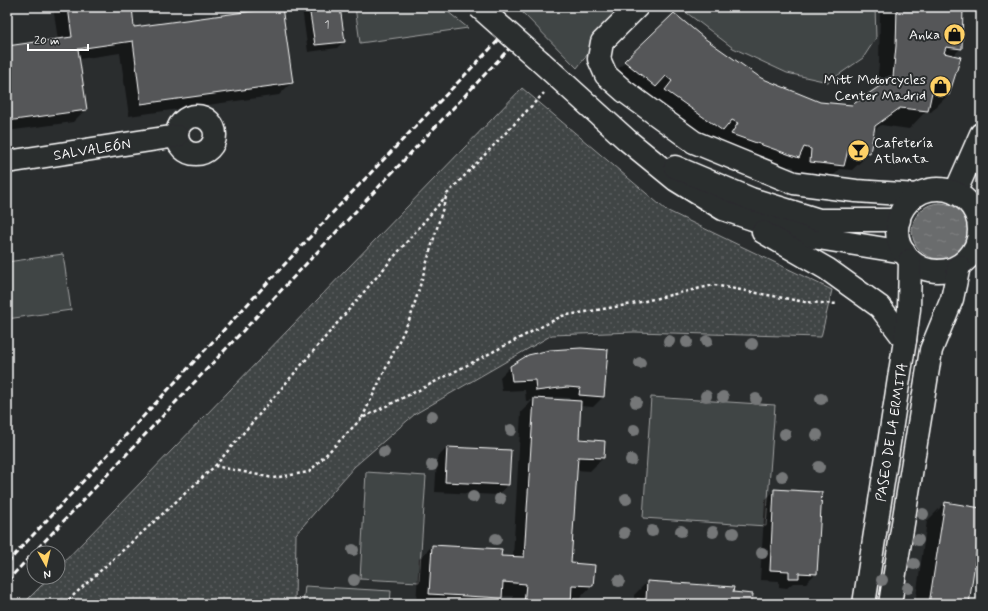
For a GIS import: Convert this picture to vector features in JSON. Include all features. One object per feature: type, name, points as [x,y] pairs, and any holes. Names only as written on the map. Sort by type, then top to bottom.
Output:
[{"type":"main road","points":[[479,7],[627,140],[676,180],[827,269],[880,307],[905,340]]},
{"type":"main road","points":[[637,7],[602,42],[598,59],[606,75],[624,91],[694,142],[794,183],[856,191],[917,195],[936,190],[968,201]]},
{"type":"main road","points":[[917,195],[909,202],[898,220],[899,242],[907,256],[921,268],[934,271],[947,270],[959,266],[968,259],[979,239],[979,227],[976,215],[968,201],[981,134]]},
{"type":"main road","name":"SALVALEÓN","points":[[7,162],[177,136]]},
{"type":"main road","points":[[648,156],[751,198],[819,220],[898,220]]},
{"type":"main road","points":[[723,209],[800,235],[907,256]]},
{"type":"main road","name":"PASEO DE LA ERMITA","points":[[864,604],[909,309],[907,256]]},
{"type":"main road","name":"PASEO DE LA ERMITA","points":[[890,604],[931,350],[952,299],[959,266]]},
{"type":"path","points":[[64,604],[215,466],[448,194],[558,78]]},
{"type":"path","points":[[215,466],[273,478],[309,472],[362,418],[411,316],[448,194]]},
{"type":"path","points":[[362,418],[562,316],[632,304],[714,285],[805,302],[843,304]]},
{"type":"shaded area","points":[[355,7],[442,7],[468,28],[360,43]]},
{"type":"shaded area","points":[[517,7],[624,7],[577,68]]},
{"type":"shaded area","points":[[679,7],[875,7],[876,38],[863,58],[828,82],[787,73],[733,48]]},
{"type":"shaded area","points":[[522,88],[666,210],[832,290],[821,337],[634,332],[552,335],[415,414],[354,467],[296,534],[295,604],[23,604],[42,585],[66,585],[66,560]]},
{"type":"shaded area","points":[[63,254],[71,310],[7,319],[7,262]]},
{"type":"shaded area","points":[[651,397],[775,405],[766,526],[643,518]]},
{"type":"shaded area","points":[[366,472],[426,476],[419,582],[360,579]]},
{"type":"shaded area","points":[[305,586],[391,591],[390,604],[303,604]]},
{"type":"water","points":[[940,203],[951,205],[960,211],[966,220],[968,231],[966,242],[960,251],[951,257],[940,259],[929,257],[920,251],[914,242],[912,231],[914,220],[920,211],[929,205]]},
{"type":"building","points":[[68,7],[132,7],[134,27],[282,7],[293,83],[141,104],[133,41],[78,49],[87,110],[7,121],[7,46],[72,37]]},
{"type":"building","points":[[309,7],[340,7],[345,42],[315,45]]},
{"type":"building","points":[[897,7],[963,7],[962,49],[946,47],[944,53],[961,57],[949,95],[932,92],[928,111],[900,108],[875,126],[870,153],[848,150],[844,166],[810,162],[811,149],[804,147],[799,158],[731,134],[738,123],[732,120],[723,131],[665,90],[672,81],[666,76],[656,87],[624,61],[674,13],[704,38],[761,78],[820,102],[852,105],[893,77],[896,46]]},
{"type":"building","points":[[581,348],[608,350],[604,397],[579,395],[580,388],[567,387],[536,391],[535,380],[512,381],[510,366],[528,355],[550,350]]},
{"type":"building","points":[[534,398],[581,401],[579,439],[605,441],[604,458],[578,457],[571,563],[595,565],[593,586],[572,585],[571,604],[524,604],[526,584],[503,582],[502,598],[429,594],[432,545],[502,549],[501,556],[524,557]]},
{"type":"building","points":[[447,447],[511,450],[509,485],[445,482]]},
{"type":"building","points":[[774,489],[822,492],[817,574],[799,573],[799,578],[789,578],[789,571],[770,570]]},
{"type":"building","points":[[945,502],[981,508],[981,521],[969,604],[929,604]]},
{"type":"building","points":[[647,581],[734,587],[733,592],[753,594],[752,604],[637,604],[637,599],[646,600]]},
{"type":"railway","points":[[7,563],[337,208],[515,23]]},
{"type":"railway","points":[[7,581],[522,35]]},
{"type":"place","name":"Anka","points":[[955,34]]},
{"type":"place","name":"Mitt Motorcycles Center Madrid","points":[[941,87]]},
{"type":"place","name":"Cafetería Atlanta","points":[[859,150]]}]
